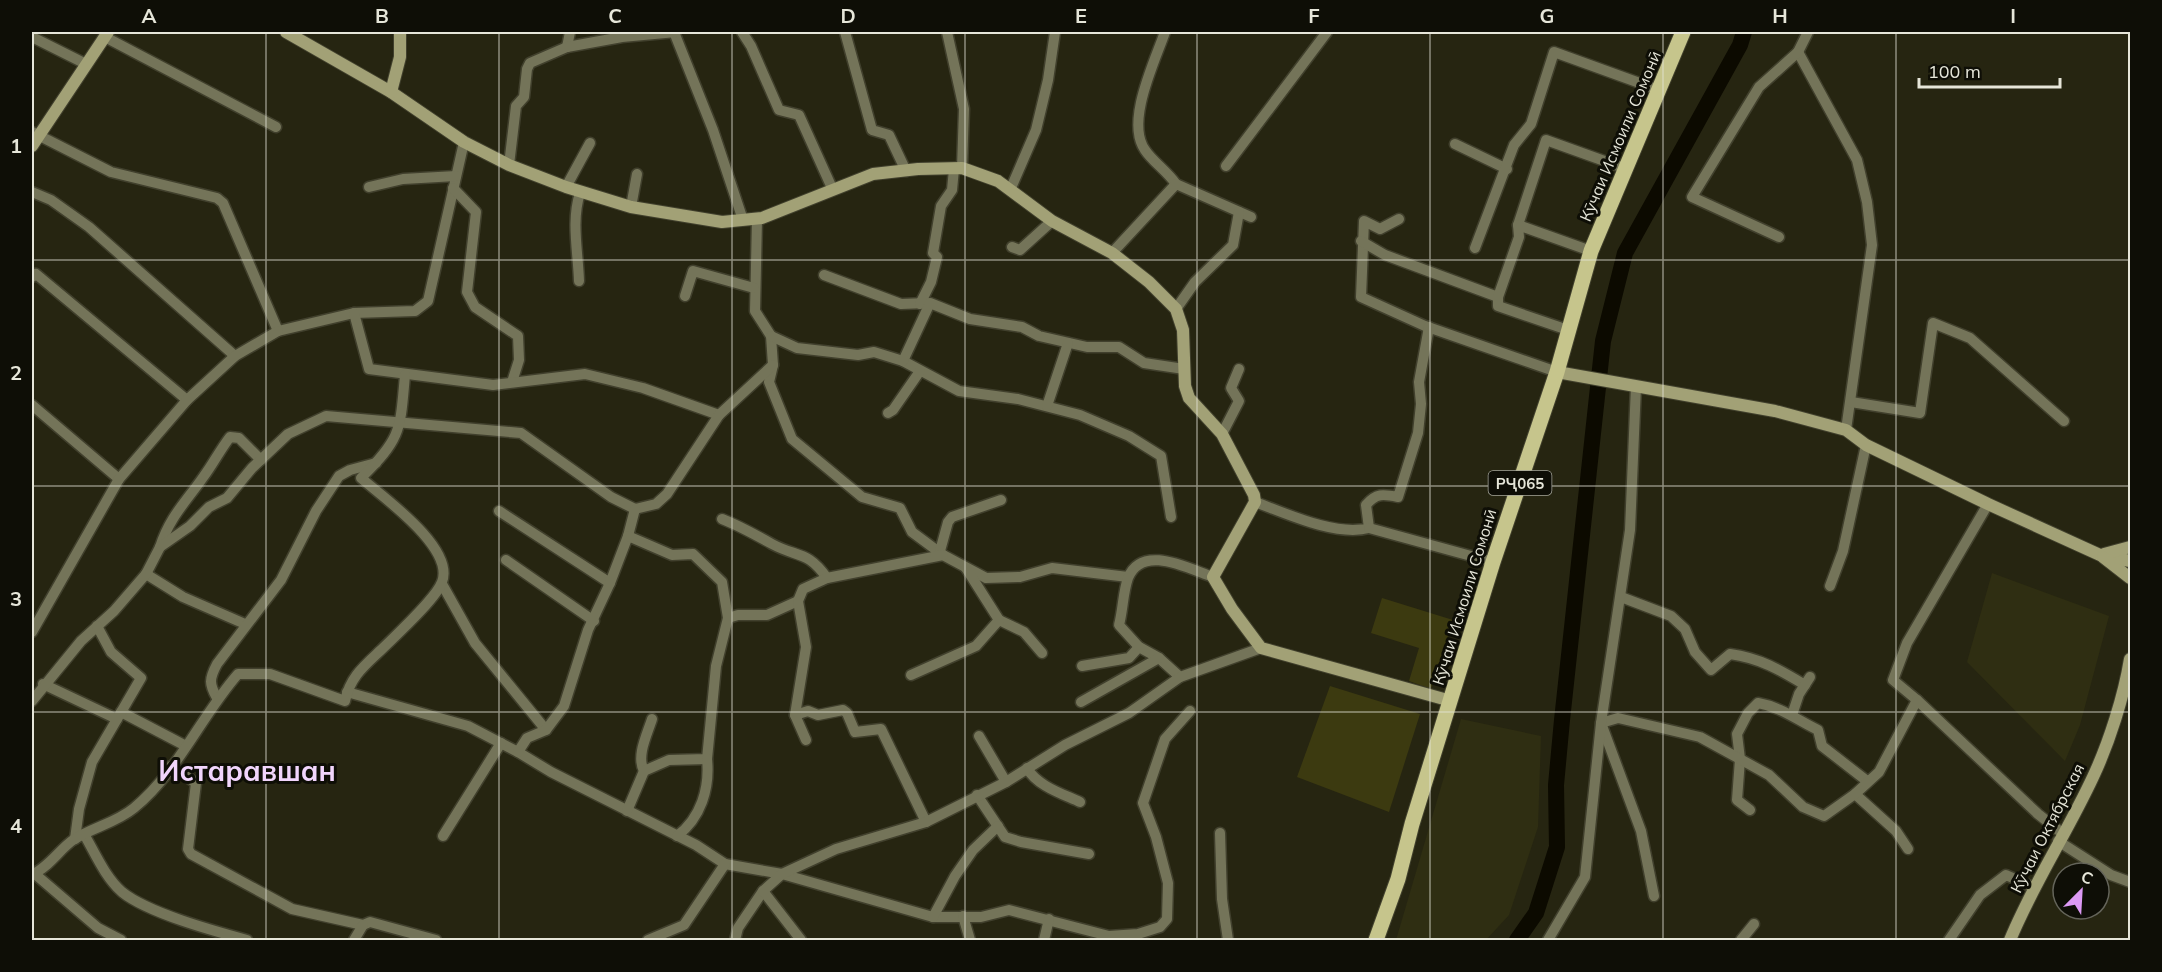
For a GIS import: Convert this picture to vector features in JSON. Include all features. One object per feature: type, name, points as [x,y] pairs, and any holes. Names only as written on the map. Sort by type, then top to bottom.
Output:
[{"type":"main road","points":[[286,32],[391,92],[464,142],[510,165],[580,193],[631,207],[710,220],[757,219],[873,174],[958,168],[985,175],[1011,188],[1052,220],[1113,253],[1149,282],[1176,309],[1183,330],[1184,369],[1189,398],[1222,434],[1254,495],[1254,502],[1213,577],[1232,609],[1261,648],[1451,701]]},
{"type":"main road","points":[[391,92],[400,57],[400,32]]},
{"type":"main road","name":"Кӯчаи Исмоили Сомонӣ","points":[[1376,940],[1398,879],[1412,824],[1493,562],[1561,373],[1568,330],[1592,251],[1624,168],[1683,32]]},
{"type":"main road","points":[[34,138],[107,34]]},
{"type":"main road","points":[[1561,373],[1775,411],[1845,430],[1866,445],[2100,555],[2130,578]]},
{"type":"main road","points":[[2100,555],[2130,547]]},
{"type":"main road","points":[[2100,555],[2130,561]]},
{"type":"main road","name":"Кӯчаи Октябрская","points":[[2010,940],[2060,837],[2093,776],[2127,680],[2130,659]]},
{"type":"street","points":[[567,47],[570,32]]},
{"type":"street","points":[[510,165],[516,106],[524,97],[527,69],[530,63],[567,47],[622,37],[675,32],[713,130],[743,220]]},
{"type":"street","points":[[742,32],[751,46],[779,110],[799,115],[832,188]]},
{"type":"street","points":[[845,32],[872,130],[889,135],[906,171]]},
{"type":"street","points":[[903,361],[925,300],[937,257],[933,253],[941,207],[952,190],[958,168],[964,109],[961,85],[947,32]]},
{"type":"street","points":[[1011,188],[1036,130],[1048,80],[1055,32]]},
{"type":"street","points":[[1165,32],[1138,109],[1138,135],[1145,151],[1164,168],[1176,184],[1251,218]]},
{"type":"street","points":[[1226,166],[1327,32]]},
{"type":"street","points":[[1779,237],[1692,197],[1759,87],[1798,52],[1808,32]]},
{"type":"street","points":[[107,34],[276,127]]},
{"type":"street","points":[[32,37],[86,64]]},
{"type":"street","points":[[1475,248],[1486,214],[1507,170],[1514,145],[1531,124],[1554,52],[1659,90]]},
{"type":"street","points":[[1798,52],[1857,160],[1867,202],[1872,245],[1851,402],[1845,430]]},
{"type":"street","points":[[34,138],[111,172],[217,198],[223,203],[278,330]]},
{"type":"street","points":[[1568,330],[1498,306],[1498,297],[1519,237],[1518,225],[1546,140],[1624,168]]},
{"type":"street","points":[[32,632],[119,479],[187,400],[235,356],[278,330],[354,313],[415,311],[428,301],[464,142]]},
{"type":"street","points":[[566,187],[590,143]]},
{"type":"street","points":[[1455,144],[1507,170]]},
{"type":"street","points":[[631,207],[637,174]]},
{"type":"street","points":[[369,187],[403,179],[456,176]]},
{"type":"street","points":[[1113,253],[1176,184]]},
{"type":"street","points":[[453,188],[476,212],[467,292],[475,308],[518,336],[519,360],[512,382]]},
{"type":"street","points":[[32,192],[51,200],[88,227],[235,356]]},
{"type":"street","points":[[579,280],[575,226],[576,206],[580,193]]},
{"type":"street","points":[[1176,309],[1194,282],[1233,245],[1239,212]]},
{"type":"street","points":[[757,219],[755,311],[771,336],[773,365],[769,382],[792,439],[862,497],[900,508],[912,532],[942,553],[986,578],[1020,577],[1052,568],[1128,577]]},
{"type":"street","points":[[1400,219],[1380,230],[1364,221],[1361,241],[1361,297],[1429,327],[1561,373]]},
{"type":"street","points":[[1012,248],[1020,250],[1052,220]]},
{"type":"street","points":[[1518,225],[1592,251]]},
{"type":"street","points":[[1361,241],[1386,255],[1498,297]]},
{"type":"street","points":[[686,296],[693,272],[754,288]]},
{"type":"street","points":[[32,277],[36,274],[187,400]]},
{"type":"street","points":[[824,275],[901,304],[925,300],[970,319],[1022,327],[1039,336],[1087,347],[1119,347],[1144,363],[1184,369]]},
{"type":"street","points":[[354,313],[369,369],[405,375],[462,379],[493,385],[585,374],[643,388],[719,415]]},
{"type":"street","points":[[1851,402],[1920,413],[1933,323],[1970,338],[2064,421]]},
{"type":"street","points":[[1369,528],[1366,506],[1372,497],[1380,494],[1398,497],[1411,460],[1421,404],[1419,382],[1429,327]]},
{"type":"street","points":[[771,336],[797,348],[858,355],[874,352],[903,361],[959,391],[1018,399],[1047,406],[1080,415],[1129,436],[1161,456],[1171,517]]},
{"type":"street","points":[[1047,406],[1068,343]]},
{"type":"street","points":[[159,548],[190,526],[209,507],[227,498],[288,434],[326,416],[401,423],[428,423],[521,433],[611,497],[635,509],[657,504],[667,494],[719,415],[773,365]]},
{"type":"street","points":[[1222,434],[1239,401],[1231,388],[1239,369]]},
{"type":"street","points":[[888,413],[893,410],[920,371]]},
{"type":"street","points":[[121,940],[96,927],[33,874],[80,836],[115,820],[134,807],[171,766],[217,698],[238,674],[270,674],[345,701],[346,692],[354,675],[406,625],[442,584],[445,570],[439,554],[422,531],[361,478],[391,448],[401,423],[405,375]]},
{"type":"street","points":[[1548,940],[1585,878],[1601,723],[1630,530],[1636,386]]},
{"type":"street","points":[[32,405],[119,479]]},
{"type":"street","points":[[32,701],[43,684],[146,574],[174,514],[205,475],[230,437],[239,438],[261,460]]},
{"type":"street","points":[[1830,586],[1843,551],[1866,445]]},
{"type":"street","points":[[217,698],[210,687],[210,678],[245,624],[281,580],[316,511],[339,476],[350,470],[376,463]]},
{"type":"street","points":[[942,553],[951,517],[1001,500]]},
{"type":"street","points":[[1254,502],[1307,521],[1335,527],[1369,528],[1493,562]]},
{"type":"street","points":[[1988,504],[1907,643],[1893,680],[1917,700],[2060,837],[2111,875],[2130,882]]},
{"type":"street","points":[[518,752],[527,738],[546,730],[564,706],[588,630],[610,583],[628,536],[635,509]]},
{"type":"street","points":[[499,511],[610,583]]},
{"type":"street","points":[[722,519],[761,536],[774,545],[809,558],[827,578]]},
{"type":"street","points":[[628,536],[672,555],[693,554],[722,582],[728,618],[716,666],[707,759],[709,776],[700,810],[677,836]]},
{"type":"street","points":[[806,740],[795,715],[806,647],[798,601],[803,589],[827,578],[942,553]]},
{"type":"street","points":[[1180,677],[1160,658],[1139,647],[1119,625],[1128,577],[1142,563],[1159,558],[1213,577]]},
{"type":"street","points":[[506,560],[594,621]]},
{"type":"street","points":[[965,565],[999,620],[1024,632],[1042,653]]},
{"type":"street","points":[[146,574],[183,597],[245,624]]},
{"type":"street","points":[[442,584],[475,643],[546,730]]},
{"type":"street","points":[[1621,597],[1671,616],[1685,629],[1695,652],[1712,670],[1730,654],[1753,657],[1808,681],[1792,715]]},
{"type":"street","points":[[728,618],[738,615],[767,615],[798,601]]},
{"type":"street","points":[[911,675],[976,646],[999,620]]},
{"type":"street","points":[[97,626],[111,652],[141,678],[92,762],[79,809],[80,836],[123,892],[141,903],[209,929],[247,940]]},
{"type":"street","points":[[1082,666],[1129,658],[1139,647]]},
{"type":"street","points":[[735,940],[738,928],[763,891],[782,874],[836,849],[926,822],[1006,782],[1065,745],[1130,713],[1180,677],[1261,648]]},
{"type":"street","points":[[1081,702],[1160,658]]},
{"type":"street","points":[[43,684],[186,746]]},
{"type":"street","points":[[346,692],[468,726],[726,864],[782,874],[933,917],[981,917],[1009,910],[1049,919],[1082,931],[1109,936],[1138,934],[1160,927],[1167,919],[1168,883],[1156,837],[1143,803],[1165,739],[1191,711]]},
{"type":"street","points":[[1601,723],[1618,718],[1700,737],[1769,775],[1803,807],[1824,816],[1855,795],[1880,772],[1917,700]]},
{"type":"street","points":[[1750,810],[1737,800],[1740,759],[1737,734],[1748,713],[1758,703],[1772,706],[1792,715],[1818,730],[1822,746],[1868,781]]},
{"type":"street","points":[[795,715],[808,711],[818,715],[843,710],[847,712],[855,732],[881,729],[926,822]]},
{"type":"street","points":[[627,811],[644,771],[641,761],[652,719]]},
{"type":"street","points":[[1601,723],[1641,831],[1654,896]]},
{"type":"street","points":[[979,736],[1006,782]]},
{"type":"street","points":[[444,836],[501,743]]},
{"type":"street","points":[[644,771],[669,760],[707,759]]},
{"type":"street","points":[[171,766],[196,783],[188,849],[191,854],[292,909],[363,925]]},
{"type":"street","points":[[1027,768],[1031,775],[1051,788],[1080,802]]},
{"type":"street","points":[[977,795],[1005,837],[1089,854]]},
{"type":"street","points":[[1855,795],[1896,831],[1908,849]]},
{"type":"street","points":[[933,917],[955,876],[973,850],[998,826]]},
{"type":"street","points":[[1220,833],[1222,898],[1228,940]]},
{"type":"street","points":[[648,940],[684,925],[726,864]]},
{"type":"street","points":[[1949,940],[1980,895],[2006,875],[2035,888]]},
{"type":"street","points":[[763,891],[801,940]]},
{"type":"street","points":[[963,916],[970,940]]},
{"type":"street","points":[[1044,940],[1049,919]]},
{"type":"street","points":[[354,940],[363,925],[370,922],[436,940]]},
{"type":"street","points":[[1741,940],[1754,924]]},
{"type":"shaded area","points":[[1992,573],[2109,616],[2080,725],[2065,761],[1967,662]]},
{"type":"shaded area","points":[[1382,598],[1453,620],[1431,689],[1409,681],[1419,648],[1371,633]]},
{"type":"shaded area","points":[[1330,686],[1420,714],[1389,812],[1297,777]]},
{"type":"shaded area","points":[[1461,719],[1541,736],[1538,827],[1509,915],[1486,940],[1396,940]]},
{"type":"waterway","points":[[1517,940],[1536,913],[1557,847],[1556,785],[1603,341],[1625,253],[1740,45],[1744,32]]},
{"type":"district","name":"Истаравшан","points":[[247,770]]}]
